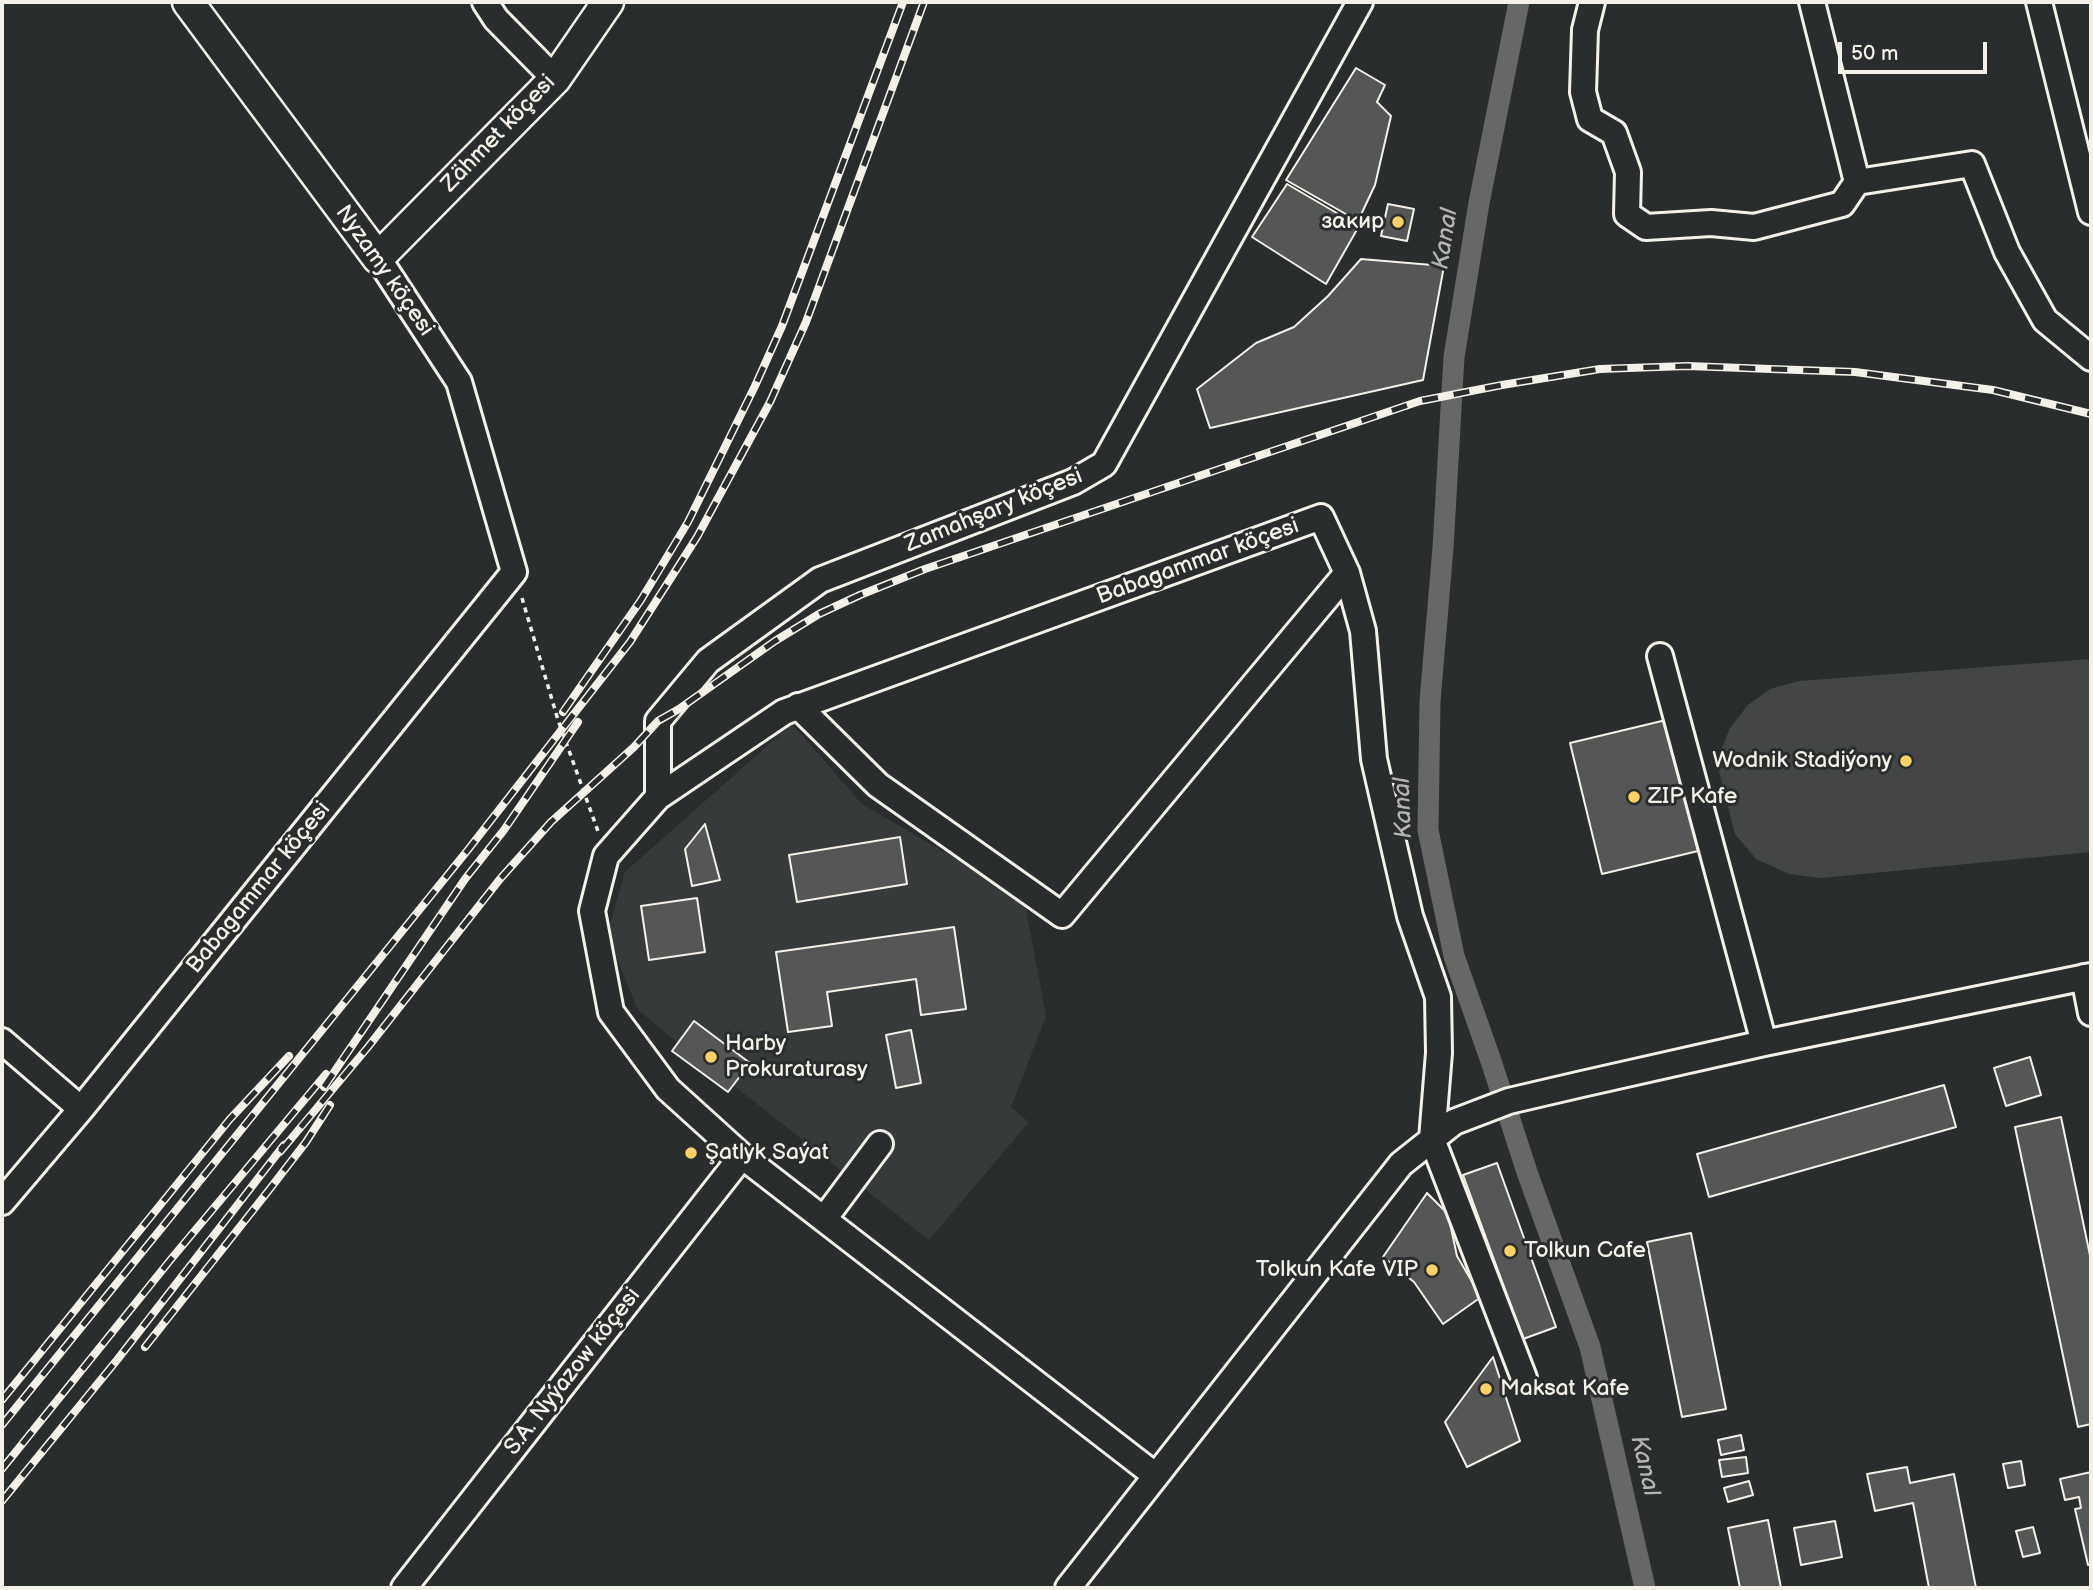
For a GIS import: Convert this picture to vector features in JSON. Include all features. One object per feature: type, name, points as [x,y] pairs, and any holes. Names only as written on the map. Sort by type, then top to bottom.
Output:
[{"type":"main road","name":"Nyzamy köçesi","points":[[188,2],[378,258]]},
{"type":"main road","name":"Zähmet köçesi","points":[[378,258],[555,79],[608,2]]},
{"type":"street","points":[[485,2],[496,19],[555,79]]},
{"type":"street","name":"Zamahşary köçesi","points":[[658,797],[658,721],[708,661],[820,580],[1073,482],[1104,464],[1360,2]]},
{"type":"street","points":[[1592,2],[1585,30],[1583,92],[1590,119],[1614,133],[1628,172],[1626,214],[1646,227],[1712,223],[1754,227],[1842,204],[1857,182],[1972,164],[2007,252],[2045,320],[2091,358]]},
{"type":"street","points":[[1812,2],[1857,182]]},
{"type":"street","points":[[2039,2],[2091,212]]},
{"type":"street","name":"Nyzamy köçesi","points":[[378,258],[459,382],[514,572]]},
{"type":"street","name":"Babagammar köçesi","points":[[742,1156],[668,1089],[611,1012],[593,911],[607,856],[658,797],[784,712],[798,706],[1321,517],[1347,573],[1363,631],[1374,759],[1410,916],[1438,997],[1439,1053],[1432,1139]]},
{"type":"street","name":"Babagammar köçesi","points":[[2,1202],[81,1109],[514,572]]},
{"type":"street","points":[[798,706],[878,785],[1062,915],[1347,573]]},
{"type":"street","points":[[1660,656],[1764,1043]]},
{"type":"street","points":[[1068,1588],[1401,1164],[1454,1122],[1509,1101],[1582,1084],[1764,1043],[2087,977],[2091,1013]]},
{"type":"street","points":[[2,1041],[81,1109]]},
{"type":"street","points":[[1432,1139],[1524,1378]]},
{"type":"street","points":[[824,1219],[880,1144]]},
{"type":"street","points":[[742,1156],[1156,1476]]},
{"type":"street","name":"S.A. Nyýazow köçesi","points":[[404,1588],[742,1156]]},
{"type":"path","points":[[514,572],[558,720],[607,856]]},
{"type":"shaded area","name":"Wodnik Stadiýony","points":[[2091,659],[2091,852],[1821,878],[1789,874],[1756,859],[1735,834],[1719,771],[1721,750],[1730,728],[1748,705],[1770,689],[1799,681]]},
{"type":"shaded area","points":[[792,724],[862,804],[1024,899],[1046,1016],[1011,1107],[1029,1122],[929,1240],[733,1085],[749,1062],[695,1021],[678,1043],[638,1010],[607,935],[625,872]]},
{"type":"building","points":[[1356,68],[1385,85],[1377,102],[1391,116],[1375,185],[1358,221],[1286,180]]},
{"type":"building","points":[[1287,184],[1359,226],[1326,284],[1252,237]]},
{"type":"building","name":"закир","points":[[1388,204],[1414,209],[1407,241],[1381,236]]},
{"type":"building","points":[[1361,259],[1444,266],[1423,380],[1210,428],[1197,389],[1256,343],[1294,327],[1328,296]]},
{"type":"building","name":"ZIP Kafe","points":[[1666,720],[1698,851],[1602,874],[1570,743]]},
{"type":"building","points":[[705,824],[720,880],[692,886],[685,849]]},
{"type":"building","points":[[900,837],[907,884],[797,902],[789,855]]},
{"type":"building","points":[[697,898],[705,952],[649,960],[641,906]]},
{"type":"building","points":[[954,927],[966,1009],[921,1015],[916,979],[827,992],[832,1026],[788,1032],[776,952]]},
{"type":"building","name":"Harby Prokuraturasy","points":[[694,1021],[750,1063],[728,1092],[672,1051]]},
{"type":"building","points":[[911,1030],[921,1083],[896,1088],[886,1035]]},
{"type":"building","points":[[2030,1057],[2041,1095],[2006,1106],[1994,1068]]},
{"type":"building","points":[[1944,1085],[1956,1127],[1709,1197],[1697,1154]]},
{"type":"building","points":[[2061,1117],[2091,1260],[2091,1424],[2078,1427],[2015,1127]]},
{"type":"building","name":"Tolkun Cafe","points":[[1497,1163],[1556,1327],[1523,1339],[1463,1175]]},
{"type":"building","name":"Tolkun Kafe VIP","points":[[1427,1193],[1448,1214],[1457,1256],[1481,1297],[1443,1324],[1414,1282],[1383,1257]]},
{"type":"building","points":[[1691,1233],[1726,1409],[1682,1417],[1647,1242]]},
{"type":"building","name":"Maksat Kafe","points":[[1493,1357],[1520,1441],[1467,1467],[1445,1422]]},
{"type":"building","points":[[1741,1435],[1744,1450],[1721,1455],[1718,1440]]},
{"type":"building","points":[[1746,1457],[1748,1473],[1722,1477],[1719,1460]]},
{"type":"building","points":[[2021,1461],[2025,1485],[2008,1488],[2003,1464]]},
{"type":"building","points":[[1907,1467],[1910,1483],[1954,1474],[1976,1588],[1929,1588],[1913,1503],[1875,1511],[1867,1474]]},
{"type":"building","points":[[2091,1472],[2091,1564],[2088,1565],[2075,1509],[2081,1508],[2079,1497],[2065,1500],[2060,1479]]},
{"type":"building","points":[[1749,1481],[1753,1495],[1728,1502],[1724,1488]]},
{"type":"building","points":[[1768,1520],[1781,1588],[1740,1588],[1728,1528]]},
{"type":"building","points":[[1835,1521],[1842,1557],[1801,1565],[1794,1528]]},
{"type":"building","points":[[2033,1527],[2040,1553],[2023,1557],[2016,1531]]},
{"type":"waterway","name":"Kanal","points":[[1519,2],[1479,203],[1454,357],[1443,548],[1430,701],[1428,830],[1454,956],[1590,1347],[1645,1588]]},
{"type":"railway","points":[[563,712],[641,600],[688,522],[755,386],[782,326],[903,2]]},
{"type":"railway","points":[[2,1425],[467,851],[630,642],[697,537],[770,402],[806,322],[924,2]]},
{"type":"railway","points":[[280,1152],[368,1047],[500,879],[551,822],[634,747],[658,721],[775,641],[819,614],[860,595],[925,569],[1420,401],[1600,369],[1687,366],[1855,372],[1993,390],[2091,414]]},
{"type":"railway","points":[[324,1087],[465,879],[504,830],[578,722]]},
{"type":"railway","points":[[2,1400],[230,1119],[289,1056]]},
{"type":"railway","points":[[2,1469],[172,1258],[326,1074]]},
{"type":"railway","points":[[145,1347],[306,1142],[330,1105]]},
{"type":"railway","points":[[2,1501],[117,1360],[284,1145]]},
{"type":"place","name":"закир","points":[[1398,222]]},
{"type":"place","name":"Wodnik Stadiýony","points":[[1906,761]]},
{"type":"place","name":"ZIP Kafe","points":[[1634,797]]},
{"type":"place","name":"Harby Prokuraturasy","points":[[711,1057]]},
{"type":"place","name":"Şatlyk Saýat","points":[[691,1153]]},
{"type":"place","name":"Tolkun Cafe","points":[[1510,1251]]},
{"type":"place","name":"Tolkun Kafe VIP","points":[[1432,1270]]},
{"type":"place","name":"Maksat Kafe","points":[[1486,1389]]}]
